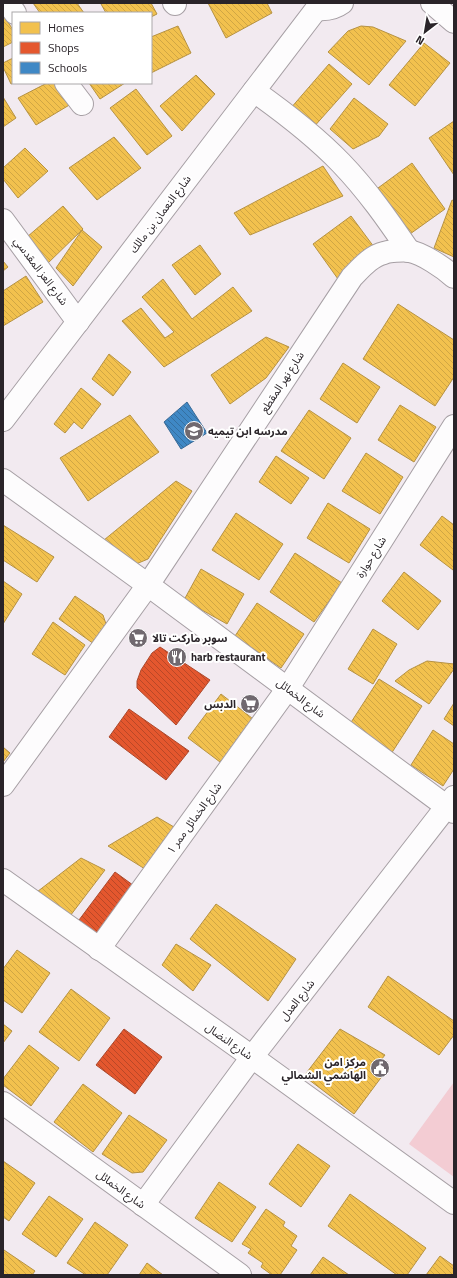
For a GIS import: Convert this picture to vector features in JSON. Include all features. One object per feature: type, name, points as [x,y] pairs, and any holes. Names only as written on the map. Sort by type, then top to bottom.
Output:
[{"type":"street","points":[[8,3],[14,12]]},
{"type":"street","name":"شارع النعمان بن مالك","points":[[3,420],[319,6],[325,10],[342,3]]},
{"type":"street","points":[[432,3],[454,22]]},
{"type":"street","points":[[67,84],[82,104]]},
{"type":"street","points":[[254,91],[290,117],[313,136],[340,162],[379,208],[409,251]]},
{"type":"street","name":"شارع العز المقدسي","points":[[3,220],[78,322]]},
{"type":"street","name":"شارع نهر المقطع","points":[[148,585],[352,277],[367,262],[384,253],[409,251],[443,268],[454,277]]},
{"type":"street","name":"شارع حوارة","points":[[288,688],[454,426]]},
{"type":"street","name":"شارع الخمائل","points":[[3,480],[288,688],[452,805]]},
{"type":"street","points":[[3,785],[148,585]]},
{"type":"street","name":"شارع الخمائل ممر ١","points":[[99,948],[288,688]]},
{"type":"street","name":"شارع العدل","points":[[143,1205],[252,1057],[452,805]]},
{"type":"street","name":"شارع النضال","points":[[3,880],[454,1203]]},
{"type":"street","name":"شارع الخمائل","points":[[3,1103],[240,1275]]},
{"type":"shaded area","points":[[454,1082],[454,1177],[409,1144]]},
{"type":"building: Homes","points":[[33,3],[77,3],[83,12],[39,12]]},
{"type":"building: Homes","points":[[151,3],[157,14],[152,16],[152,12],[105,12],[101,4]]},
{"type":"building: Homes","points":[[208,3],[267,3],[272,13],[226,38]]},
{"type":"building: Homes","points":[[3,14],[12,28],[12,42],[3,47]]},
{"type":"building: Homes","points":[[178,26],[191,53],[152,72],[152,37]]},
{"type":"building: Homes","points":[[361,26],[373,27],[406,41],[369,85],[328,52],[348,31]]},
{"type":"building: Homes","points":[[424,43],[450,63],[415,106],[389,85]]},
{"type":"building: Homes","points":[[12,58],[12,84],[3,67],[3,63]]},
{"type":"building: Homes","points":[[329,64],[352,84],[312,129],[290,109]]},
{"type":"building: Homes","points":[[196,75],[215,94],[182,131],[160,106]]},
{"type":"building: Homes","points":[[45,84],[59,84],[71,104],[36,125],[18,98]]},
{"type":"building: Homes","points":[[90,84],[123,84],[100,99]]},
{"type":"building: Homes","points":[[136,89],[172,136],[147,155],[110,108]]},
{"type":"building: Homes","points":[[3,97],[16,118],[3,127]]},
{"type":"building: Homes","points":[[354,98],[388,124],[379,136],[353,149],[330,129]]},
{"type":"building: Homes","points":[[454,121],[454,175],[429,138]]},
{"type":"building: Homes","points":[[114,137],[141,168],[97,200],[69,168]]},
{"type":"building: Homes","points":[[25,148],[48,171],[18,198],[3,179],[3,168]]},
{"type":"building: Homes","points":[[412,163],[445,209],[410,234],[378,188]]},
{"type":"building: Homes","points":[[323,166],[343,196],[250,235],[234,213]]},
{"type":"building: Homes","points":[[452,200],[454,201],[454,257],[434,248]]},
{"type":"building: Homes","points":[[63,206],[83,229],[46,265],[27,237]]},
{"type":"building: Homes","points":[[351,216],[377,251],[338,279],[313,244]]},
{"type":"building: Homes","points":[[82,230],[102,247],[73,286],[56,268]]},
{"type":"building: Homes","points":[[200,245],[221,274],[195,295],[172,265]]},
{"type":"building: Homes","points":[[3,261],[8,267],[3,271]]},
{"type":"building: Homes","points":[[26,276],[43,302],[3,326],[3,291]]},
{"type":"building: Homes","points":[[163,279],[192,319],[233,287],[252,311],[164,367],[122,321],[141,308],[165,338],[174,332],[142,297]]},
{"type":"building: Homes","points":[[398,304],[454,340],[454,377],[435,406],[363,359]]},
{"type":"building: Homes","points":[[266,337],[289,347],[266,378],[230,404],[211,375]]},
{"type":"building: Homes","points":[[109,354],[131,372],[113,396],[92,379]]},
{"type":"building: Homes","points":[[343,363],[380,387],[357,423],[320,399]]},
{"type":"building: Homes","points":[[81,388],[101,404],[82,429],[74,422],[65,433],[54,424]]},
{"type":"building: Homes","points":[[400,405],[436,427],[414,462],[378,440]]},
{"type":"building: Homes","points":[[309,410],[351,438],[324,479],[281,451]]},
{"type":"building: Homes","points":[[130,415],[159,452],[88,501],[60,458]]},
{"type":"building: Homes","points":[[366,453],[403,477],[380,514],[342,491]]},
{"type":"building: Homes","points":[[276,456],[309,478],[291,504],[259,482]]},
{"type":"building: Homes","points":[[176,481],[192,491],[148,559],[136,564],[104,540]]},
{"type":"building: Homes","points":[[328,503],[370,529],[349,563],[307,538]]},
{"type":"building: Homes","points":[[236,513],[283,544],[259,580],[212,550]]},
{"type":"building: Homes","points":[[442,516],[454,525],[453,570],[420,545]]},
{"type":"building: Homes","points":[[3,525],[54,557],[37,582],[3,560]]},
{"type":"building: Homes","points":[[295,553],[342,583],[314,622],[270,592]]},
{"type":"building: Homes","points":[[201,569],[244,594],[227,624],[184,600]]},
{"type":"building: Homes","points":[[404,572],[441,601],[418,630],[382,601]]},
{"type":"building: Homes","points":[[3,581],[22,594],[3,624]]},
{"type":"building: Homes","points":[[75,596],[103,615],[106,624],[94,644],[59,619]]},
{"type":"building: Homes","points":[[257,603],[304,634],[281,668],[235,636]]},
{"type":"building: Homes","points":[[53,622],[85,645],[65,675],[32,654]]},
{"type":"building: Homes","points":[[373,629],[397,644],[373,684],[348,669]]},
{"type":"building: Homes","points":[[427,661],[454,664],[454,669],[429,704],[395,681],[409,670]]},
{"type":"building: Homes","points":[[379,679],[422,706],[391,754],[348,727]]},
{"type":"building: Homes","points":[[221,694],[257,722],[224,765],[188,738]]},
{"type":"building: Homes","points":[[454,703],[454,726],[444,719]]},
{"type":"building: Homes","points":[[433,730],[454,744],[454,769],[443,786],[411,765]]},
{"type":"building: Homes","points":[[3,747],[10,753],[3,762]]},
{"type":"building: Homes","points":[[157,817],[174,827],[145,869],[108,846]]},
{"type":"building: Homes","points":[[81,858],[105,870],[67,920],[33,895]]},
{"type":"building: Homes","points":[[216,904],[296,959],[268,1001],[190,939]]},
{"type":"building: Homes","points":[[176,944],[211,965],[193,991],[162,965]]},
{"type":"building: Homes","points":[[17,950],[50,973],[22,1013],[3,1000],[3,969]]},
{"type":"building: Homes","points":[[388,976],[454,1021],[454,1035],[439,1055],[368,1007]]},
{"type":"building: Homes","points":[[71,989],[110,1018],[79,1061],[39,1032]]},
{"type":"building: Homes","points":[[3,1024],[12,1031],[3,1043]]},
{"type":"building: Homes","points":[[340,1029],[385,1055],[374,1069],[383,1075],[354,1114],[304,1076]]},
{"type":"building: Homes","points":[[29,1045],[59,1068],[31,1106],[3,1085],[3,1079]]},
{"type":"building: Homes","points":[[83,1084],[122,1113],[93,1152],[54,1122]]},
{"type":"building: Homes","points":[[129,1115],[167,1140],[143,1172],[132,1173],[102,1154]]},
{"type":"building: Homes","points":[[298,1144],[330,1166],[301,1207],[269,1184]]},
{"type":"building: Homes","points":[[3,1161],[35,1183],[9,1221],[3,1217]]},
{"type":"building: Homes","points":[[219,1182],[256,1207],[232,1242],[195,1218]]},
{"type":"building: Homes","points":[[350,1194],[426,1248],[407,1275],[397,1275],[328,1226]]},
{"type":"building: Homes","points":[[49,1196],[83,1219],[56,1257],[22,1234]]},
{"type":"building: Homes","points":[[266,1209],[285,1222],[283,1226],[297,1236],[291,1246],[297,1250],[280,1275],[272,1275],[261,1267],[263,1263],[248,1253],[251,1249],[242,1244]]},
{"type":"building: Homes","points":[[95,1222],[128,1245],[107,1275],[86,1275],[67,1263]]},
{"type":"building: Homes","points":[[4,1250],[35,1271],[32,1275],[3,1275]]},
{"type":"building: Homes","points":[[440,1256],[454,1266],[454,1275],[426,1275]]},
{"type":"building: Homes","points":[[323,1257],[349,1275],[310,1275]]},
{"type":"building: Homes","points":[[147,1263],[163,1275],[139,1275]]},
{"type":"building: Shops","points":[[160,647],[210,680],[176,725],[137,688],[137,681],[141,670],[152,653]]},
{"type":"building: Shops","points":[[129,709],[189,751],[166,780],[109,737]]},
{"type":"building: Shops","points":[[115,872],[137,888],[101,936],[79,920]]},
{"type":"building: Shops","points":[[124,1029],[162,1057],[135,1094],[96,1065]]},
{"type":"building: Schools","points":[[187,402],[207,433],[181,449],[164,422]]},
{"type":"place","name":"مدرسه ابن تيميه","points":[[194,431]]},
{"type":"place","name":"سوبر ماركت تالا","points":[[138,638]]},
{"type":"place","name":"harb restaurant","points":[[177,657]]},
{"type":"place","name":"الدبس","points":[[250,704]]},
{"type":"place","name":"مركز امن الهاشمي الشمالي","points":[[380,1068]]}]
